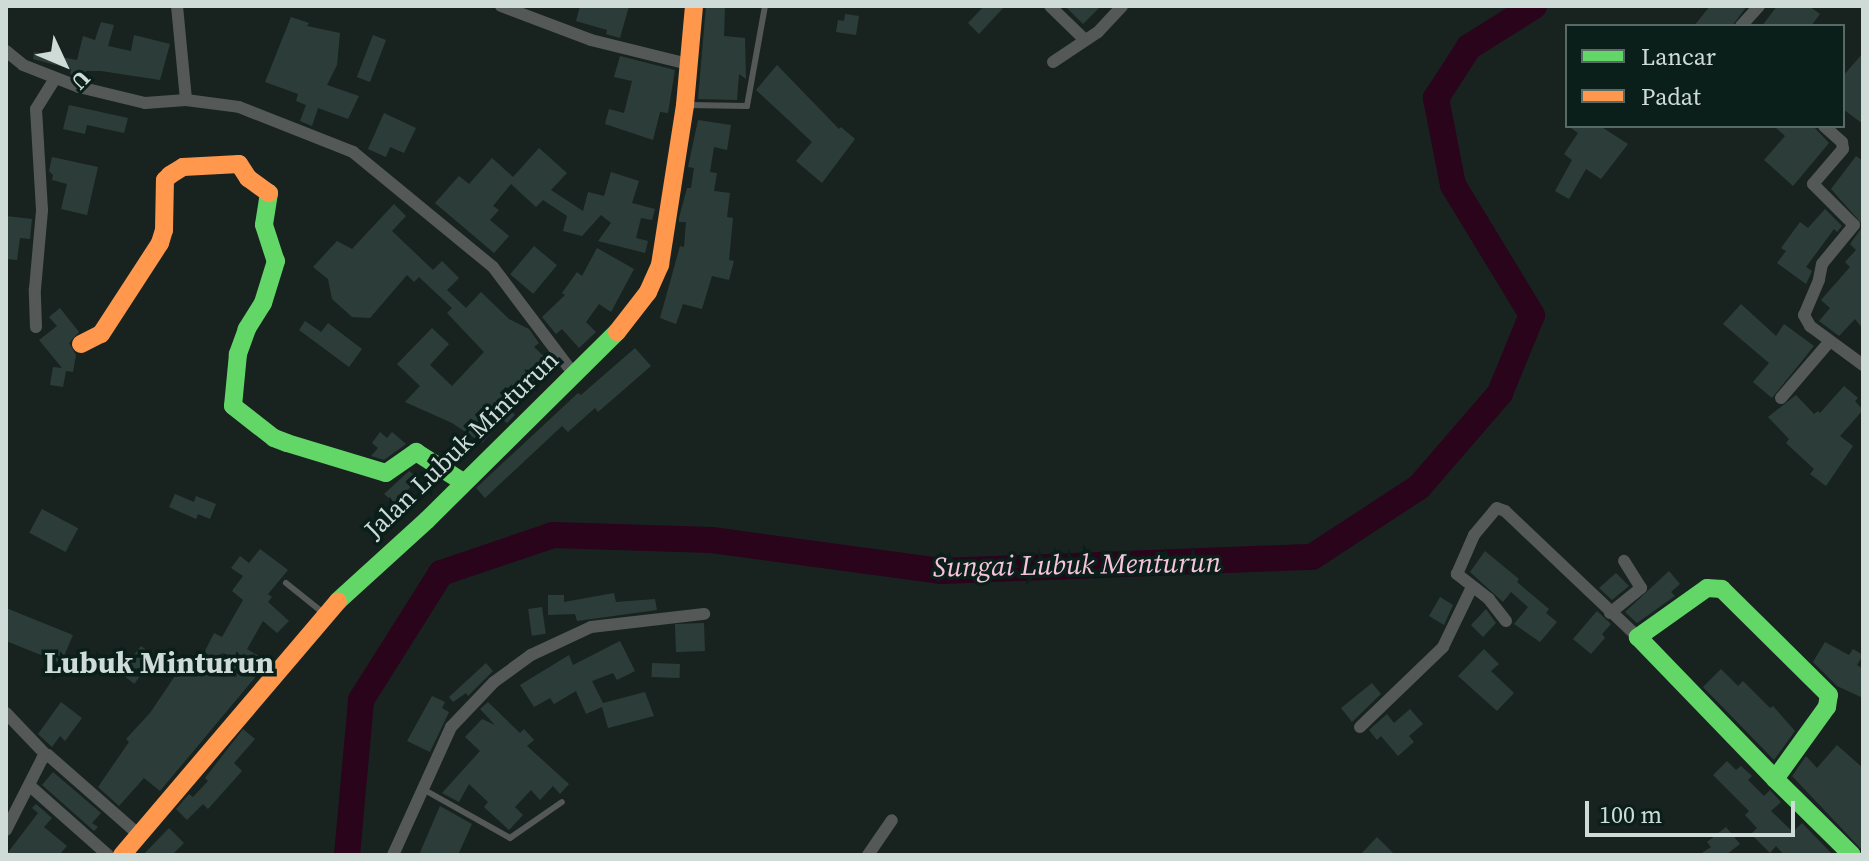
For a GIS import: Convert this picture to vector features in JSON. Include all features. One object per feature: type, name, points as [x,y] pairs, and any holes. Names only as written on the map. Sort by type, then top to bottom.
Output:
[{"type":"street","points":[[177,6],[186,100]]},
{"type":"street","points":[[501,6],[591,40],[688,64]]},
{"type":"street","name":"Jalan Lubuk Minturun","points":[[122,855],[324,614],[427,520],[631,318],[660,265],[685,105],[694,6]]},
{"type":"street","points":[[1050,6],[1085,40]]},
{"type":"street","points":[[1053,62],[1085,40],[1122,6]]},
{"type":"street","points":[[1743,24],[1759,6]]},
{"type":"street","points":[[6,51],[23,65],[55,78],[145,103],[186,100],[239,107],[353,152],[493,267],[573,373]]},
{"type":"street","points":[[36,327],[42,210],[36,109],[55,78]]},
{"type":"street","points":[[1826,128],[1842,142],[1843,149],[1813,184],[1859,224],[1822,264],[1819,280],[1804,315],[1810,326],[1863,365]]},
{"type":"street","points":[[81,344],[101,334],[160,243],[164,230],[165,180],[183,167],[239,164],[248,178],[271,194],[264,225],[276,261],[263,303],[247,329],[238,354],[233,406],[274,438],[287,443],[386,473],[416,452],[463,482]]},
{"type":"street","points":[[1781,398],[1830,341]]},
{"type":"street","points":[[1506,621],[1460,579],[1457,569],[1474,535],[1497,508],[1505,511],[1638,637],[1852,855]]},
{"type":"street","points":[[1610,613],[1641,588],[1624,561]]},
{"type":"street","points":[[1360,727],[1443,647],[1472,587]]},
{"type":"street","points":[[1638,637],[1707,588],[1716,587],[1829,695],[1827,707],[1775,779]]},
{"type":"street","points":[[393,855],[451,727],[494,682],[531,655],[591,627],[704,614]]},
{"type":"street","points":[[6,713],[47,756],[139,835]]},
{"type":"street","points":[[6,830],[10,816],[47,756]]},
{"type":"street","points":[[30,786],[108,855]]},
{"type":"street","points":[[868,855],[892,820]]},
{"type":"lane","points":[[685,105],[747,106],[765,6]]},
{"type":"lane","points":[[286,583],[324,614]]},
{"type":"lane","points":[[421,788],[510,838],[562,802]]},
{"type":"building","points":[[580,6],[629,6],[620,38],[606,34],[607,30],[576,21]]},
{"type":"building","points":[[706,6],[725,6],[724,36],[745,38],[746,79],[739,74],[737,100],[698,99]]},
{"type":"building","points":[[984,6],[1005,6],[979,34],[968,23]]},
{"type":"building","points":[[1065,6],[1101,6],[1083,24]]},
{"type":"building","points":[[1710,6],[1747,6],[1734,24],[1696,24]]},
{"type":"building","points":[[1777,6],[1809,6],[1820,14],[1812,24],[1764,24]]},
{"type":"building","points":[[845,14],[859,16],[856,35],[836,32],[838,20],[844,21]]},
{"type":"building","points":[[291,17],[309,23],[307,26],[340,33],[337,65],[327,85],[359,96],[348,119],[318,108],[312,126],[300,121],[306,105],[296,101],[298,94],[265,82]]},
{"type":"building","points":[[101,22],[114,25],[108,46],[131,51],[134,35],[170,44],[160,80],[101,71],[86,71],[83,79],[70,74],[71,69],[33,59],[34,52],[77,60],[83,36],[95,40]]},
{"type":"building","points":[[373,35],[386,40],[370,82],[357,77]]},
{"type":"building","points":[[1863,53],[1863,124],[1845,110],[1845,74]]},
{"type":"building","points":[[620,56],[675,70],[668,113],[660,112],[653,140],[605,124],[609,109],[624,113],[632,81],[614,77]]},
{"type":"building","points":[[777,65],[839,129],[841,127],[855,139],[822,183],[796,161],[812,142],[756,90]]},
{"type":"building","points":[[69,105],[128,118],[124,133],[87,125],[85,134],[63,129]]},
{"type":"building","points":[[384,113],[416,128],[404,153],[390,147],[386,157],[368,149]]},
{"type":"building","points":[[698,120],[731,125],[727,150],[714,147],[710,172],[717,173],[714,191],[730,193],[727,217],[733,218],[729,260],[734,261],[729,280],[712,276],[702,309],[683,304],[676,324],[660,318],[680,246],[684,247],[686,222],[679,222],[679,218],[687,188],[691,188],[694,168],[688,167]]},
{"type":"building","points":[[1571,128],[1603,128],[1628,144],[1601,179],[1586,169],[1569,199],[1555,191],[1572,160],[1564,154],[1578,133]]},
{"type":"building","points":[[1776,128],[1815,128],[1829,143],[1793,186],[1764,160],[1785,136]]},
{"type":"building","points":[[539,148],[567,173],[551,190],[583,211],[588,192],[604,196],[611,172],[639,181],[632,203],[655,209],[652,220],[641,218],[636,238],[648,241],[645,253],[598,241],[611,223],[601,215],[582,236],[563,231],[567,216],[543,200],[536,207],[511,184],[493,206],[499,210],[490,220],[509,236],[494,253],[435,203],[459,176],[469,184],[492,158],[513,177]]},
{"type":"building","points":[[1856,156],[1863,161],[1863,225],[1831,189]]},
{"type":"building","points":[[52,157],[98,167],[87,215],[61,209],[67,184],[52,180],[53,175],[49,171]]},
{"type":"building","points":[[394,204],[406,216],[392,231],[433,270],[442,261],[459,278],[447,290],[466,308],[481,292],[509,319],[529,329],[539,343],[534,347],[556,368],[547,378],[544,376],[511,411],[515,415],[507,423],[503,420],[482,443],[452,423],[405,402],[420,386],[397,364],[432,328],[449,344],[430,365],[452,386],[484,352],[447,313],[452,308],[419,277],[414,282],[407,275],[370,318],[352,317],[332,299],[328,279],[313,267],[337,241],[352,249]]},
{"type":"building","points":[[1825,209],[1842,226],[1837,232],[1834,229],[1806,267],[1812,271],[1806,284],[1777,263],[1786,251],[1781,248],[1800,222],[1808,228]]},
{"type":"building","points":[[6,216],[32,219],[30,239],[20,238],[17,260],[6,259]]},
{"type":"building","points":[[1863,226],[1863,329],[1855,319],[1839,336],[1819,321],[1830,308],[1821,300],[1850,267],[1845,262],[1856,250],[1850,244]]},
{"type":"building","points":[[534,246],[557,265],[533,294],[510,274]]},
{"type":"building","points":[[597,248],[634,269],[611,312],[599,304],[586,322],[596,332],[579,348],[562,329],[556,334],[542,317],[565,295],[562,293],[577,272],[582,276]]},
{"type":"building","points":[[1741,304],[1776,336],[1784,324],[1814,346],[1772,398],[1753,382],[1769,363],[1723,324]]},
{"type":"building","points":[[60,308],[79,332],[69,343],[76,355],[73,372],[66,371],[63,387],[50,385],[53,367],[62,368],[39,340],[57,326],[49,317]]},
{"type":"building","points":[[305,321],[321,332],[328,323],[362,349],[349,367],[299,330]]},
{"type":"building","points":[[635,348],[651,366],[598,412],[595,408],[568,432],[562,426],[485,498],[476,488],[578,393],[581,395]]},
{"type":"building","points":[[1844,386],[1858,398],[1855,401],[1863,410],[1840,436],[1853,446],[1826,486],[1810,474],[1814,469],[1786,443],[1789,439],[1768,417],[1796,395],[1814,414],[1820,413]]},
{"type":"building","points":[[380,432],[387,438],[392,432],[406,444],[384,460],[371,456],[378,448],[372,443]]},
{"type":"building","points":[[409,471],[418,478],[396,504],[384,494]]},
{"type":"building","points":[[175,494],[194,502],[196,496],[216,504],[210,519],[198,514],[196,519],[169,507]]},
{"type":"building","points":[[42,509],[78,528],[66,552],[29,533]]},
{"type":"building","points":[[260,549],[288,570],[268,594],[272,597],[268,602],[289,621],[277,633],[263,621],[247,649],[268,662],[160,791],[144,778],[119,806],[98,787],[129,742],[126,739],[150,713],[177,673],[192,657],[199,663],[214,633],[222,637],[243,600],[232,591],[243,576],[231,568],[240,556],[249,563]]},
{"type":"building","points":[[1485,551],[1519,579],[1517,582],[1549,609],[1546,613],[1557,622],[1540,642],[1514,624],[1528,607],[1511,592],[1503,602],[1470,572]]},
{"type":"building","points":[[1669,571],[1680,584],[1671,592],[1675,596],[1637,623],[1625,612]]},
{"type":"building","points":[[1616,573],[1629,586],[1612,600],[1599,588]]},
{"type":"building","points":[[614,593],[616,602],[655,599],[657,610],[577,621],[575,614],[548,615],[548,595],[564,595],[564,602]]},
{"type":"building","points":[[1440,597],[1453,605],[1444,625],[1429,616]]},
{"type":"building","points":[[542,607],[546,634],[532,636],[528,609]]},
{"type":"building","points":[[6,608],[73,635],[61,663],[6,641]]},
{"type":"building","points":[[1486,609],[1496,623],[1483,637],[1471,625]]},
{"type":"building","points":[[1597,611],[1611,624],[1602,634],[1605,638],[1591,654],[1573,639]]},
{"type":"building","points":[[704,623],[705,651],[676,652],[675,624]]},
{"type":"building","points":[[620,641],[635,671],[617,680],[613,673],[592,681],[603,703],[645,692],[654,716],[608,728],[602,707],[586,714],[576,691],[554,704],[550,698],[534,707],[520,685],[569,655],[573,665]]},
{"type":"building","points":[[1825,642],[1849,655],[1853,649],[1863,655],[1857,665],[1863,669],[1863,698],[1837,686],[1813,662]]},
{"type":"building","points":[[141,646],[155,657],[134,684],[120,673]]},
{"type":"building","points":[[1484,649],[1499,664],[1491,671],[1514,693],[1497,711],[1458,676]]},
{"type":"building","points":[[486,663],[493,671],[468,696],[466,693],[453,702],[449,697]]},
{"type":"building","points":[[652,663],[680,664],[679,678],[652,677]]},
{"type":"building","points":[[1721,669],[1738,686],[1743,681],[1770,708],[1773,706],[1795,731],[1774,760],[1703,687]]},
{"type":"building","points":[[1372,683],[1381,694],[1352,722],[1341,708]]},
{"type":"building","points":[[432,696],[445,702],[442,708],[449,712],[430,752],[407,741]]},
{"type":"building","points":[[61,702],[82,718],[65,741],[60,736],[52,747],[38,734]]},
{"type":"building","points":[[488,702],[520,733],[524,729],[534,740],[527,746],[569,784],[560,794],[553,786],[540,800],[531,790],[515,807],[523,815],[509,830],[484,807],[488,802],[469,784],[459,802],[442,793],[480,751],[465,737],[482,719],[495,725],[480,709]]},
{"type":"building","points":[[1410,709],[1423,724],[1409,736],[1414,742],[1398,756],[1381,736],[1377,740],[1369,730],[1387,714],[1394,723]]},
{"type":"building","points":[[243,729],[255,739],[234,763],[242,771],[208,809],[203,804],[187,820],[176,809],[189,794],[193,797],[208,781],[205,778]]},
{"type":"building","points":[[1837,745],[1863,768],[1863,851],[1792,776],[1806,756],[1817,768]]},
{"type":"building","points":[[1727,761],[1736,770],[1741,766],[1752,776],[1748,780],[1764,796],[1770,790],[1781,802],[1771,811],[1793,832],[1802,823],[1833,855],[1784,855],[1776,846],[1770,853],[1751,834],[1757,828],[1745,815],[1749,811],[1713,775]]},
{"type":"building","points":[[53,772],[101,813],[92,823],[98,827],[94,831],[42,785]]},
{"type":"building","points":[[36,804],[52,818],[44,827],[67,846],[59,855],[6,855],[38,813],[32,808]]},
{"type":"building","points":[[440,806],[472,824],[458,855],[419,855]]},
{"type":"building","points":[[1726,827],[1740,844],[1726,855],[1699,855],[1711,847],[1707,842]]},
{"type":"building","points":[[169,828],[184,843],[172,855],[143,855]]},
{"type":"building","points":[[1377,837],[1395,855],[1360,855]]},
{"type":"waterway","name":"Sungai Lubuk Menturun","points":[[347,855],[361,700],[441,573],[553,535],[712,540],[942,571],[1312,557],[1419,487],[1500,393],[1532,315],[1453,185],[1436,98],[1469,47],[1534,6]]},
{"type":"traffic: fast","points":[[269,193],[264,225],[276,261],[263,303],[247,329],[238,354],[233,406],[274,438],[287,443],[386,473],[416,452],[463,482]]},
{"type":"traffic: fast","points":[[338,601],[427,520],[617,332]]},
{"type":"traffic: fast","points":[[1775,779],[1827,707],[1829,695],[1722,589],[1707,588],[1638,637],[1775,779],[1852,855]]},
{"type":"traffic: slow","points":[[617,332],[648,292],[660,265],[685,105],[694,6]]},
{"type":"traffic: slow","points":[[81,344],[101,334],[160,243],[164,230],[165,180],[170,175],[183,167],[239,164],[248,178],[269,193]]},
{"type":"traffic: slow","points":[[122,855],[338,601]]},
{"type":"district","name":"Lubuk Minturun","points":[[159,663]]}]
